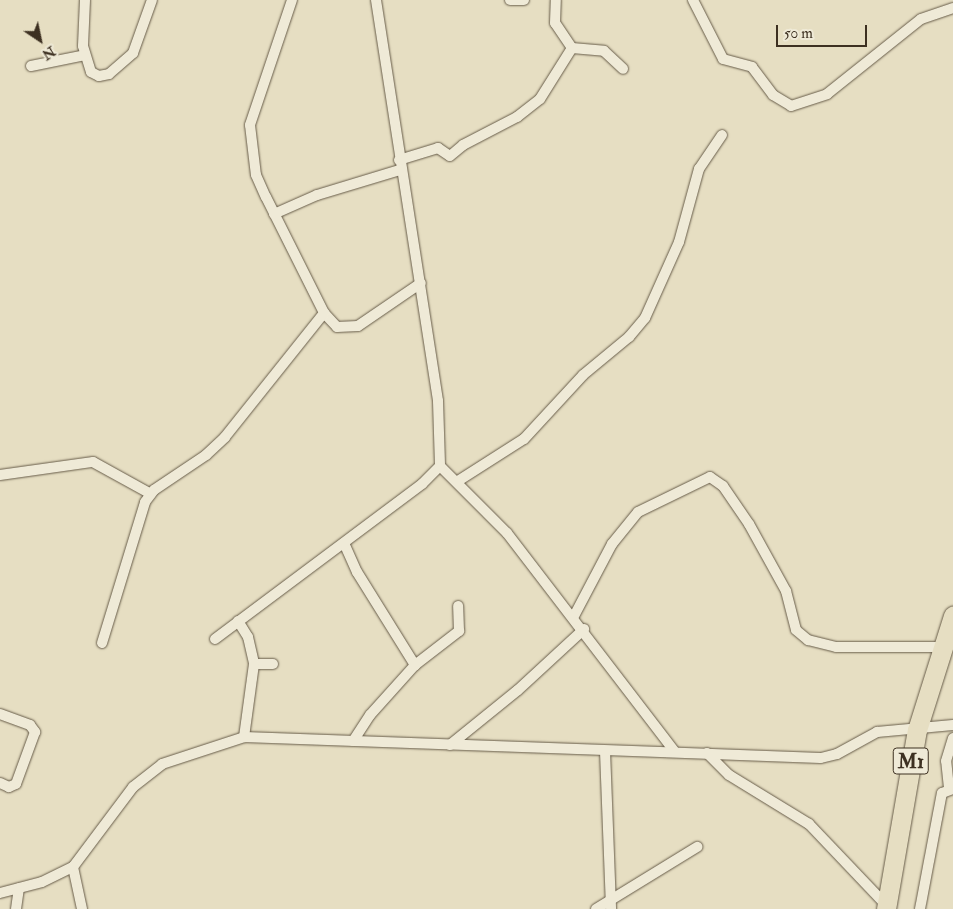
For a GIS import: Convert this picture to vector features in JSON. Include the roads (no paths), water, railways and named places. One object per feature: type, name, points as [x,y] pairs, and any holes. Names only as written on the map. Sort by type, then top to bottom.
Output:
[{"type":"highway","name":"M1","points":[[886,907],[917,730],[953,616]]},
{"type":"street","points":[[85,0],[85,56],[91,72],[99,76],[120,66],[134,53],[143,34],[152,0]]},
{"type":"street","points":[[292,0],[250,125],[256,175],[324,313],[338,327],[358,326],[421,283]]},
{"type":"street","points":[[510,0],[524,0]]},
{"type":"street","points":[[556,0],[555,22],[572,48]]},
{"type":"street","points":[[693,0],[723,59],[752,66],[773,95],[791,106],[827,94],[914,24],[953,8]]},
{"type":"street","points":[[215,639],[422,484],[440,466],[438,401],[421,283],[399,165],[379,1]]},
{"type":"street","points":[[274,214],[317,194],[399,165],[438,148],[450,156],[463,145],[517,117],[540,99],[572,48]]},
{"type":"street","points":[[572,48],[604,51],[623,69]]},
{"type":"street","points":[[31,66],[85,56]]},
{"type":"street","points":[[458,481],[524,439],[583,375],[629,336],[645,318],[678,242],[699,169],[722,136]]},
{"type":"street","points":[[102,643],[140,517],[151,494],[225,436],[324,313]]},
{"type":"street","points":[[0,475],[93,462],[151,494]]},
{"type":"street","points":[[440,466],[458,481],[502,527],[573,618],[584,629],[675,752]]},
{"type":"street","points":[[573,618],[612,544],[638,512],[710,478],[723,486],[749,524],[786,592],[796,630],[808,640],[836,647],[942,647]]},
{"type":"street","points":[[344,543],[357,572],[415,665]]},
{"type":"street","points":[[353,741],[370,715],[415,665],[458,631],[458,606]]},
{"type":"street","points":[[238,621],[248,637],[254,664],[244,738]]},
{"type":"street","points":[[450,745],[472,730],[584,629]]},
{"type":"street","points":[[254,664],[273,664]]},
{"type":"street","points":[[472,730],[488,706]]},
{"type":"street","points":[[0,714],[30,725],[35,732],[16,784],[8,787],[0,783]]},
{"type":"street","points":[[0,893],[73,868],[100,826],[132,787],[162,764],[244,738],[821,758],[837,754],[877,732],[917,730],[953,725]]},
{"type":"street","points":[[920,909],[942,793],[951,788],[946,761],[953,738]]},
{"type":"street","points":[[605,751],[610,904]]},
{"type":"street","points":[[707,753],[729,775],[809,824],[886,907]]},
{"type":"street","points":[[596,909],[610,904],[698,847]]},
{"type":"street","points":[[73,868],[82,909]]},
{"type":"street","points":[[16,909],[19,888]]}]
